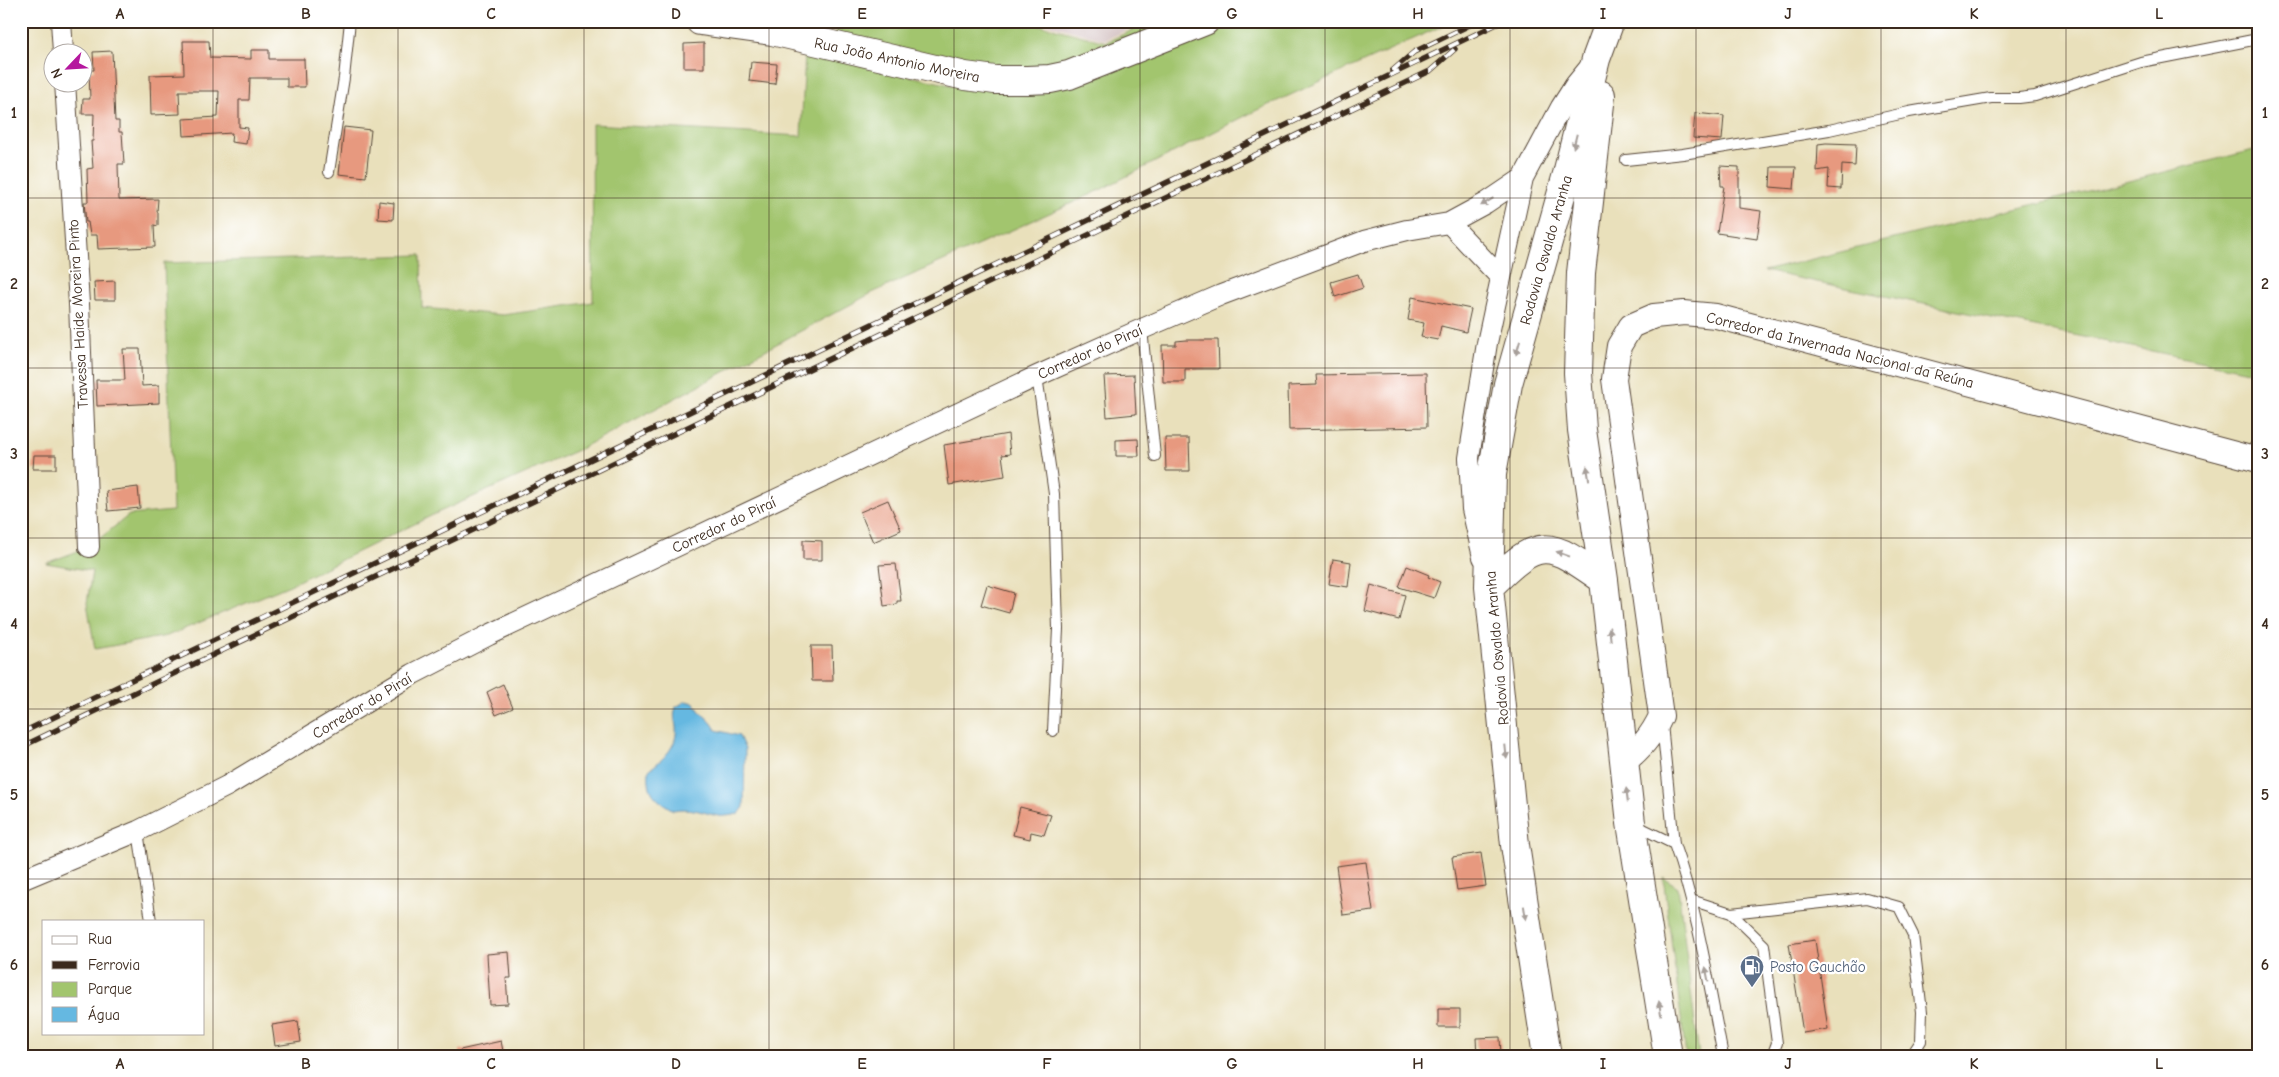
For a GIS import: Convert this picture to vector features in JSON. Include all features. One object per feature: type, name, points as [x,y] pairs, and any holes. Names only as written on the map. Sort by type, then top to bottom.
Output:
[{"type":"main road","name":"Rua João Antonio Moreira","points":[[700,21],[771,26],[965,76],[995,80],[1050,79],[1091,67],[1205,21]]},
{"type":"main road","name":"Rodovia Osvaldo Aranha","points":[[1603,41],[1600,109],[1581,273],[1578,373],[1582,430],[1604,580],[1631,823],[1668,1056]]},
{"type":"main road","name":"Rodovia Osvaldo Aranha","points":[[1547,1056],[1515,845],[1489,587],[1492,474],[1508,384],[1603,41]]},
{"type":"main road","points":[[1489,587],[1526,554],[1544,548],[1568,555],[1604,580]]},
{"type":"street","points":[[61,21],[62,42]]},
{"type":"street","points":[[1489,587],[1472,509],[1469,458],[1487,343],[1523,178],[1566,100],[1603,41]]},
{"type":"street","name":"Travessa Haide Moreira Pinto","points":[[66,92],[79,304],[89,547]]},
{"type":"street","name":"Corredor do Piraí","points":[[21,880],[138,830],[227,786],[414,674],[489,634],[1037,376],[1221,295],[1364,241],[1449,222],[1486,203],[1523,178]]},
{"type":"street","points":[[1449,222],[1501,278]]},
{"type":"street","name":"Corredor da Invernada Nacional da Reúna","points":[[1661,716],[1614,379],[1619,346],[1631,326],[1654,316],[1684,313],[1716,316],[2255,453]]},
{"type":"street","points":[[1624,763],[1641,748],[1654,732],[1661,716]]},
{"type":"lane","points":[[328,172],[344,78],[350,21]]},
{"type":"lane","points":[[1626,160],[1683,154],[1829,130],[1909,112],[1991,98],[2035,96],[2141,62],[2258,38]]},
{"type":"lane","points":[[1142,329],[1155,456]]},
{"type":"lane","points":[[1037,376],[1054,494],[1058,629],[1053,731]]},
{"type":"lane","points":[[1661,716],[1674,844],[1691,900],[1723,1056]]},
{"type":"lane","points":[[1631,823],[1674,844]]},
{"type":"lane","points":[[138,830],[151,920]]},
{"type":"lane","points":[[1691,900],[1731,913],[1867,898],[1899,907],[1913,935],[1922,1012],[1921,1041],[1911,1056]]},
{"type":"lane","points":[[1731,913],[1764,945],[1777,1044],[1772,1056]]},
{"type":"shaded area","points":[[1035,21],[1148,21],[1105,40]]},
{"type":"green space","points":[[841,21],[1025,21],[1106,42],[1153,21],[1186,21],[1023,76],[834,37]]},
{"type":"green space","points":[[1221,21],[1453,21],[1253,112],[1092,194],[872,293],[580,449],[437,513],[290,585],[167,636],[95,649],[87,603],[92,571],[46,563],[89,547],[129,515],[173,511],[164,263],[421,255],[422,308],[503,315],[593,302],[592,124],[801,136],[805,53],[969,89],[1089,78]]},
{"type":"green space","points":[[2258,149],[2258,373],[1764,271]]},
{"type":"green space","points":[[1663,877],[1678,887],[1699,1056],[1686,1056]]},
{"type":"water","points":[[686,701],[695,703],[716,730],[739,736],[745,749],[744,807],[739,814],[720,816],[691,810],[673,810],[661,802],[651,790],[649,770],[664,757],[675,741],[676,727],[674,715],[676,707]]},
{"type":"building","points":[[183,41],[209,41],[210,58],[251,59],[251,50],[269,50],[269,59],[304,59],[305,87],[287,87],[287,78],[250,78],[249,100],[239,100],[239,127],[248,128],[246,144],[231,142],[232,133],[184,136],[183,119],[218,117],[219,91],[179,91],[180,114],[151,115],[150,75],[184,74]]},
{"type":"building","points":[[704,43],[704,68],[684,68],[684,44]]},
{"type":"building","points":[[112,51],[115,121],[119,121],[119,132],[122,132],[124,164],[118,164],[119,200],[158,199],[158,226],[154,225],[155,247],[98,249],[97,235],[90,235],[88,222],[86,222],[84,202],[88,202],[87,169],[93,168],[91,141],[93,141],[94,114],[82,114],[83,99],[90,99],[90,92],[92,92],[93,52]]},
{"type":"building","points":[[751,62],[777,64],[775,84],[749,81]]},
{"type":"building","points":[[1695,113],[1724,116],[1722,140],[1693,138]]},
{"type":"building","points":[[344,127],[371,130],[366,177],[339,174]]},
{"type":"building","points":[[1818,144],[1856,144],[1855,166],[1842,165],[1841,189],[1828,188],[1829,169],[1817,171]]},
{"type":"building","points":[[1720,166],[1739,167],[1739,208],[1761,211],[1757,239],[1717,233],[1724,186],[1721,186]]},
{"type":"building","points":[[1771,167],[1796,167],[1794,189],[1770,187]]},
{"type":"building","points":[[379,201],[394,203],[393,220],[378,219]]},
{"type":"building","points":[[1358,274],[1363,288],[1335,297],[1331,282]]},
{"type":"building","points":[[115,281],[115,300],[95,300],[94,282]]},
{"type":"building","points":[[1412,297],[1471,309],[1466,332],[1441,326],[1438,340],[1421,337],[1424,323],[1408,320]]},
{"type":"building","points":[[1218,340],[1219,369],[1185,369],[1185,382],[1163,382],[1162,345],[1176,345],[1176,341]]},
{"type":"building","points":[[123,349],[140,349],[142,386],[159,385],[159,403],[97,406],[96,380],[125,380]]},
{"type":"building","points":[[1426,373],[1427,427],[1289,430],[1288,386],[1317,385],[1316,375]]},
{"type":"building","points":[[1134,375],[1136,414],[1107,417],[1104,376]]},
{"type":"building","points":[[1008,434],[1010,454],[1002,455],[1005,476],[949,485],[944,445]]},
{"type":"building","points":[[1165,438],[1189,438],[1190,471],[1166,471]]},
{"type":"building","points":[[1138,439],[1139,456],[1116,456],[1116,440]]},
{"type":"building","points":[[34,455],[56,455],[56,469],[33,469]]},
{"type":"building","points":[[138,487],[140,508],[108,511],[106,491]]},
{"type":"building","points":[[888,500],[901,530],[873,542],[860,512]]},
{"type":"building","points":[[803,540],[822,541],[822,560],[803,560]]},
{"type":"building","points":[[1333,559],[1351,562],[1348,587],[1329,584]]},
{"type":"building","points":[[896,564],[901,601],[897,601],[897,604],[884,606],[879,565]]},
{"type":"building","points":[[1407,566],[1440,582],[1434,598],[1399,587]]},
{"type":"building","points":[[987,585],[1014,593],[1009,613],[981,605]]},
{"type":"building","points":[[1371,585],[1405,595],[1399,620],[1365,611]]},
{"type":"building","points":[[811,646],[832,646],[833,681],[812,681]]},
{"type":"building","points":[[503,684],[513,708],[496,715],[487,692]]},
{"type":"building","points":[[1020,807],[1051,815],[1044,835],[1031,832],[1030,839],[1013,835]]},
{"type":"building","points":[[1481,853],[1486,886],[1457,890],[1452,857]]},
{"type":"building","points":[[1366,862],[1373,911],[1343,915],[1336,866]]},
{"type":"building","points":[[1815,940],[1828,1029],[1803,1033],[1789,944]]},
{"type":"building","points":[[509,952],[511,978],[506,978],[508,1004],[490,1005],[487,954]]},
{"type":"building","points":[[1438,1009],[1460,1009],[1460,1027],[1438,1027]]},
{"type":"building","points":[[298,1021],[301,1042],[275,1046],[272,1025]]},
{"type":"building","points":[[1500,1037],[1501,1056],[1477,1056],[1476,1038]]},
{"type":"building","points":[[501,1041],[504,1056],[460,1056],[460,1050]]},
{"type":"railway","points":[[1392,71],[1414,52],[1478,21]]},
{"type":"railway","points":[[21,733],[1503,21]]},
{"type":"railway","points":[[21,747],[1430,71],[1455,49]]},
{"type":"place","name":"Posto Gauchão","points":[[1752,988]]}]
